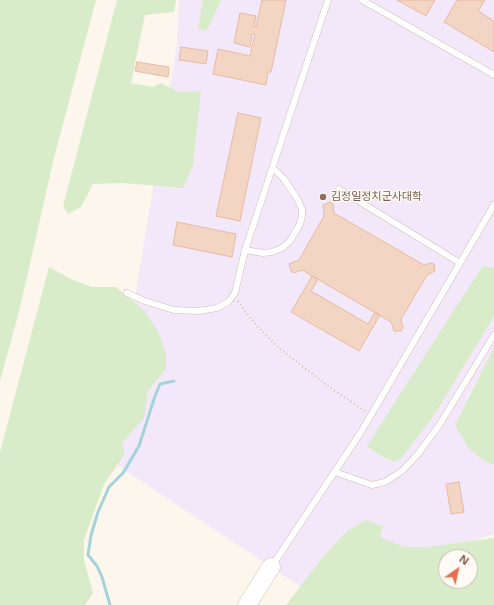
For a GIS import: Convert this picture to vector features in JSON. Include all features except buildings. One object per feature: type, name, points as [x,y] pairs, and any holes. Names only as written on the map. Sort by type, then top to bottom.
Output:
[{"type":"street","points":[[247,605],[271,567]]},
{"type":"lane","points":[[127,294],[174,310],[198,310],[217,308],[228,302],[236,293],[245,250],[328,0]]},
{"type":"lane","points":[[362,0],[494,75]]},
{"type":"lane","points":[[245,250],[263,253],[272,252],[282,248],[290,242],[300,224],[302,210],[298,200],[284,179],[272,168]]},
{"type":"lane","points":[[339,189],[460,263]]},
{"type":"lane","points":[[271,567],[335,472],[371,415],[494,205]]},
{"type":"lane","points":[[335,472],[372,485],[385,482],[402,471],[418,454],[440,424],[494,335]]},
{"type":"path","points":[[236,293],[244,310],[257,326],[280,349],[332,389],[371,415]]},
{"type":"shaded area","name":"김정일정치군사대학","points":[[179,0],[494,0],[494,350],[467,398],[494,430],[494,534],[449,549],[438,549],[438,553],[313,595],[108,459],[177,44]]},
{"type":"green space","points":[[0,0],[96,0],[54,158],[19,312],[0,381]]},
{"type":"green space","points":[[117,0],[176,0],[174,12],[145,15],[131,83],[153,87],[161,83],[179,92],[201,91],[193,165],[183,188],[123,183],[93,184],[81,207],[68,214],[63,206]]},
{"type":"green space","points":[[203,0],[221,0],[207,30],[198,29]]},
{"type":"green space","points":[[483,266],[494,267],[494,316],[433,417],[401,458],[395,462],[381,456],[367,446]]},
{"type":"green space","points":[[49,267],[71,279],[92,287],[116,287],[145,311],[159,333],[166,355],[166,369],[148,391],[144,418],[122,443],[125,454],[104,484],[84,540],[84,560],[93,593],[85,605],[0,605],[0,452]]},
{"type":"green space","points":[[494,347],[494,465],[484,461],[469,449],[455,425]]},
{"type":"green space","points":[[366,520],[383,526],[380,537],[404,547],[426,547],[494,538],[494,605],[286,605],[322,558],[347,531]]},
{"type":"waterway","points":[[110,605],[102,577],[97,566],[88,555],[91,535],[98,512],[109,487],[123,473],[139,446],[160,384],[174,381]]},
{"type":"place","name":"김정일정치군사대학","points":[[323,197]]}]
